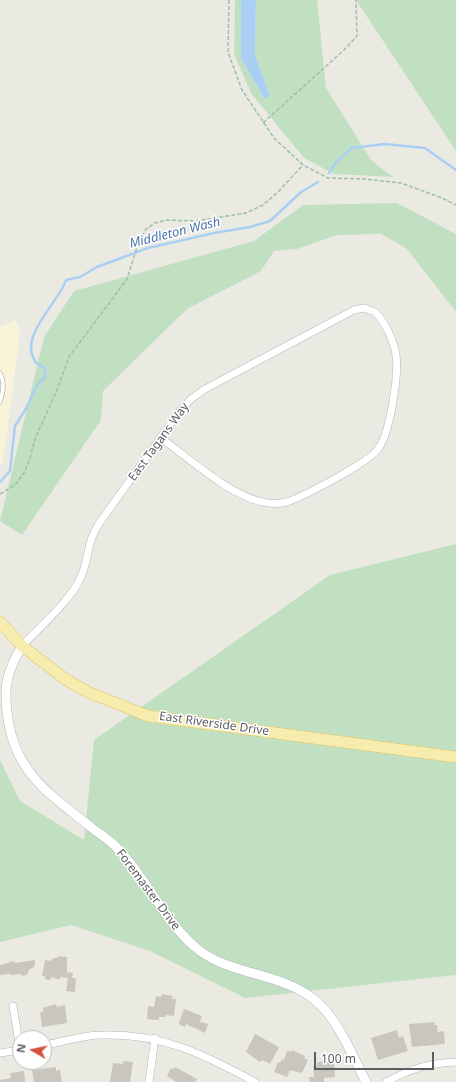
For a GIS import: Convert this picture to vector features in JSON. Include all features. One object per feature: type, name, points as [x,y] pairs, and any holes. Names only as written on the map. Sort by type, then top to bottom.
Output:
[{"type":"main road","name":"East Riverside Drive","points":[[0,622],[22,646],[65,679],[82,689],[148,716],[456,756]]},
{"type":"main road","name":"Foremaster Drive","points":[[22,646],[14,660],[5,686],[6,708],[10,734],[20,761],[36,782],[118,848],[139,874],[178,931],[201,952],[226,964],[259,973],[288,984],[315,1000],[338,1027],[366,1082]]},
{"type":"street","name":"East Tagans Way","points":[[22,646],[77,584],[83,572],[90,538],[94,530],[185,405],[197,394],[354,310],[364,308],[375,312],[392,341],[396,363],[387,433],[379,449],[366,461],[293,500],[279,503],[263,503],[240,494],[161,438]]},
{"type":"street","points":[[13,1006],[17,1030]]},
{"type":"street","points":[[52,1044],[101,1035],[155,1038],[212,1058],[255,1082]]},
{"type":"street","points":[[149,1082],[155,1038]]},
{"type":"street","points":[[0,1053],[12,1051]]},
{"type":"street","points":[[386,1082],[406,1071],[437,1063],[456,1062]]},
{"type":"lane","points":[[0,373],[3,379],[3,392],[0,402]]},
{"type":"path","points":[[229,0],[228,52],[242,90],[274,138],[303,165],[328,178],[364,179],[401,183],[456,205]]},
{"type":"path","points":[[264,123],[344,50],[357,36],[356,0]]},
{"type":"path","points":[[0,494],[15,485],[24,474],[35,439],[57,390],[69,357],[127,279],[139,241],[146,229],[155,222],[166,220],[196,222],[246,213],[263,205],[278,192],[303,165]]},
{"type":"shaded area","points":[[15,320],[20,331],[3,463],[0,464],[0,327]]},
{"type":"green space","points":[[235,0],[241,0],[241,59],[265,99],[270,96],[255,55],[256,0],[317,0],[326,88],[371,160],[393,177],[334,174],[304,158],[251,93],[234,54]]},
{"type":"green space","points":[[356,0],[456,0],[456,151]]},
{"type":"green space","points":[[397,203],[456,234],[456,312],[406,248],[381,234],[337,235],[297,249],[274,251],[261,271],[187,309],[103,391],[101,420],[22,535],[0,521],[44,337],[74,291],[254,241],[303,205]]},
{"type":"green space","points":[[456,544],[456,975],[245,998],[150,951],[71,925],[0,942],[0,760],[20,801],[84,840],[94,740],[330,575]]},
{"type":"water","points":[[241,0],[256,0],[255,55],[270,96],[265,99],[241,59]]},
{"type":"building","points":[[58,956],[67,957],[67,972],[73,973],[72,978],[76,978],[75,992],[66,991],[68,978],[60,977],[60,980],[51,977],[51,980],[45,979],[45,976],[42,976],[45,960],[50,961]]},
{"type":"building","points":[[35,960],[35,966],[29,970],[27,975],[0,975],[0,965],[14,961],[15,963]]},
{"type":"building","points":[[162,994],[173,996],[172,999],[176,999],[174,1016],[166,1015],[165,1017],[159,1017],[159,1020],[147,1019],[148,1006],[154,1007],[156,996],[161,997]]},
{"type":"building","points":[[56,1004],[57,1007],[65,1005],[67,1023],[42,1027],[40,1012],[43,1012],[43,1008]]},
{"type":"building","points":[[184,1009],[202,1016],[200,1022],[208,1024],[205,1033],[186,1024],[185,1027],[180,1025],[179,1023]]},
{"type":"building","points":[[434,1022],[434,1025],[437,1025],[438,1032],[444,1031],[445,1044],[412,1047],[409,1024]]},
{"type":"building","points":[[397,1030],[399,1038],[403,1036],[408,1051],[378,1060],[371,1038]]},
{"type":"building","points":[[255,1034],[279,1047],[270,1064],[262,1060],[260,1062],[246,1052]]},
{"type":"building","points":[[292,1050],[305,1056],[304,1058],[308,1060],[302,1073],[290,1070],[287,1077],[274,1072],[278,1062],[280,1063],[282,1059],[284,1060],[287,1051],[291,1052]]},
{"type":"building","points":[[123,1061],[133,1062],[130,1082],[110,1082],[113,1063],[123,1064]]},
{"type":"building","points":[[330,1061],[330,1064],[334,1064],[335,1077],[324,1078],[324,1082],[310,1082],[309,1077],[314,1077],[313,1066],[317,1066],[317,1062]]},
{"type":"building","points":[[56,1067],[56,1071],[60,1070],[62,1082],[34,1082],[32,1070],[52,1070],[52,1068]]},
{"type":"building","points":[[175,1067],[197,1079],[195,1082],[176,1082],[167,1076],[171,1068],[174,1069]]},
{"type":"building","points":[[24,1071],[25,1082],[0,1082],[0,1080],[11,1078],[10,1073]]},
{"type":"waterway","name":"Middleton Wash","points":[[329,173],[336,162],[352,148],[385,144],[425,148],[456,170]]},
{"type":"waterway","name":"Middleton Wash","points":[[0,482],[10,471],[15,426],[27,407],[37,385],[45,377],[45,368],[36,362],[31,351],[32,341],[42,319],[66,280],[80,277],[97,267],[148,248],[214,233],[250,227],[270,221],[301,192],[318,182]]}]
